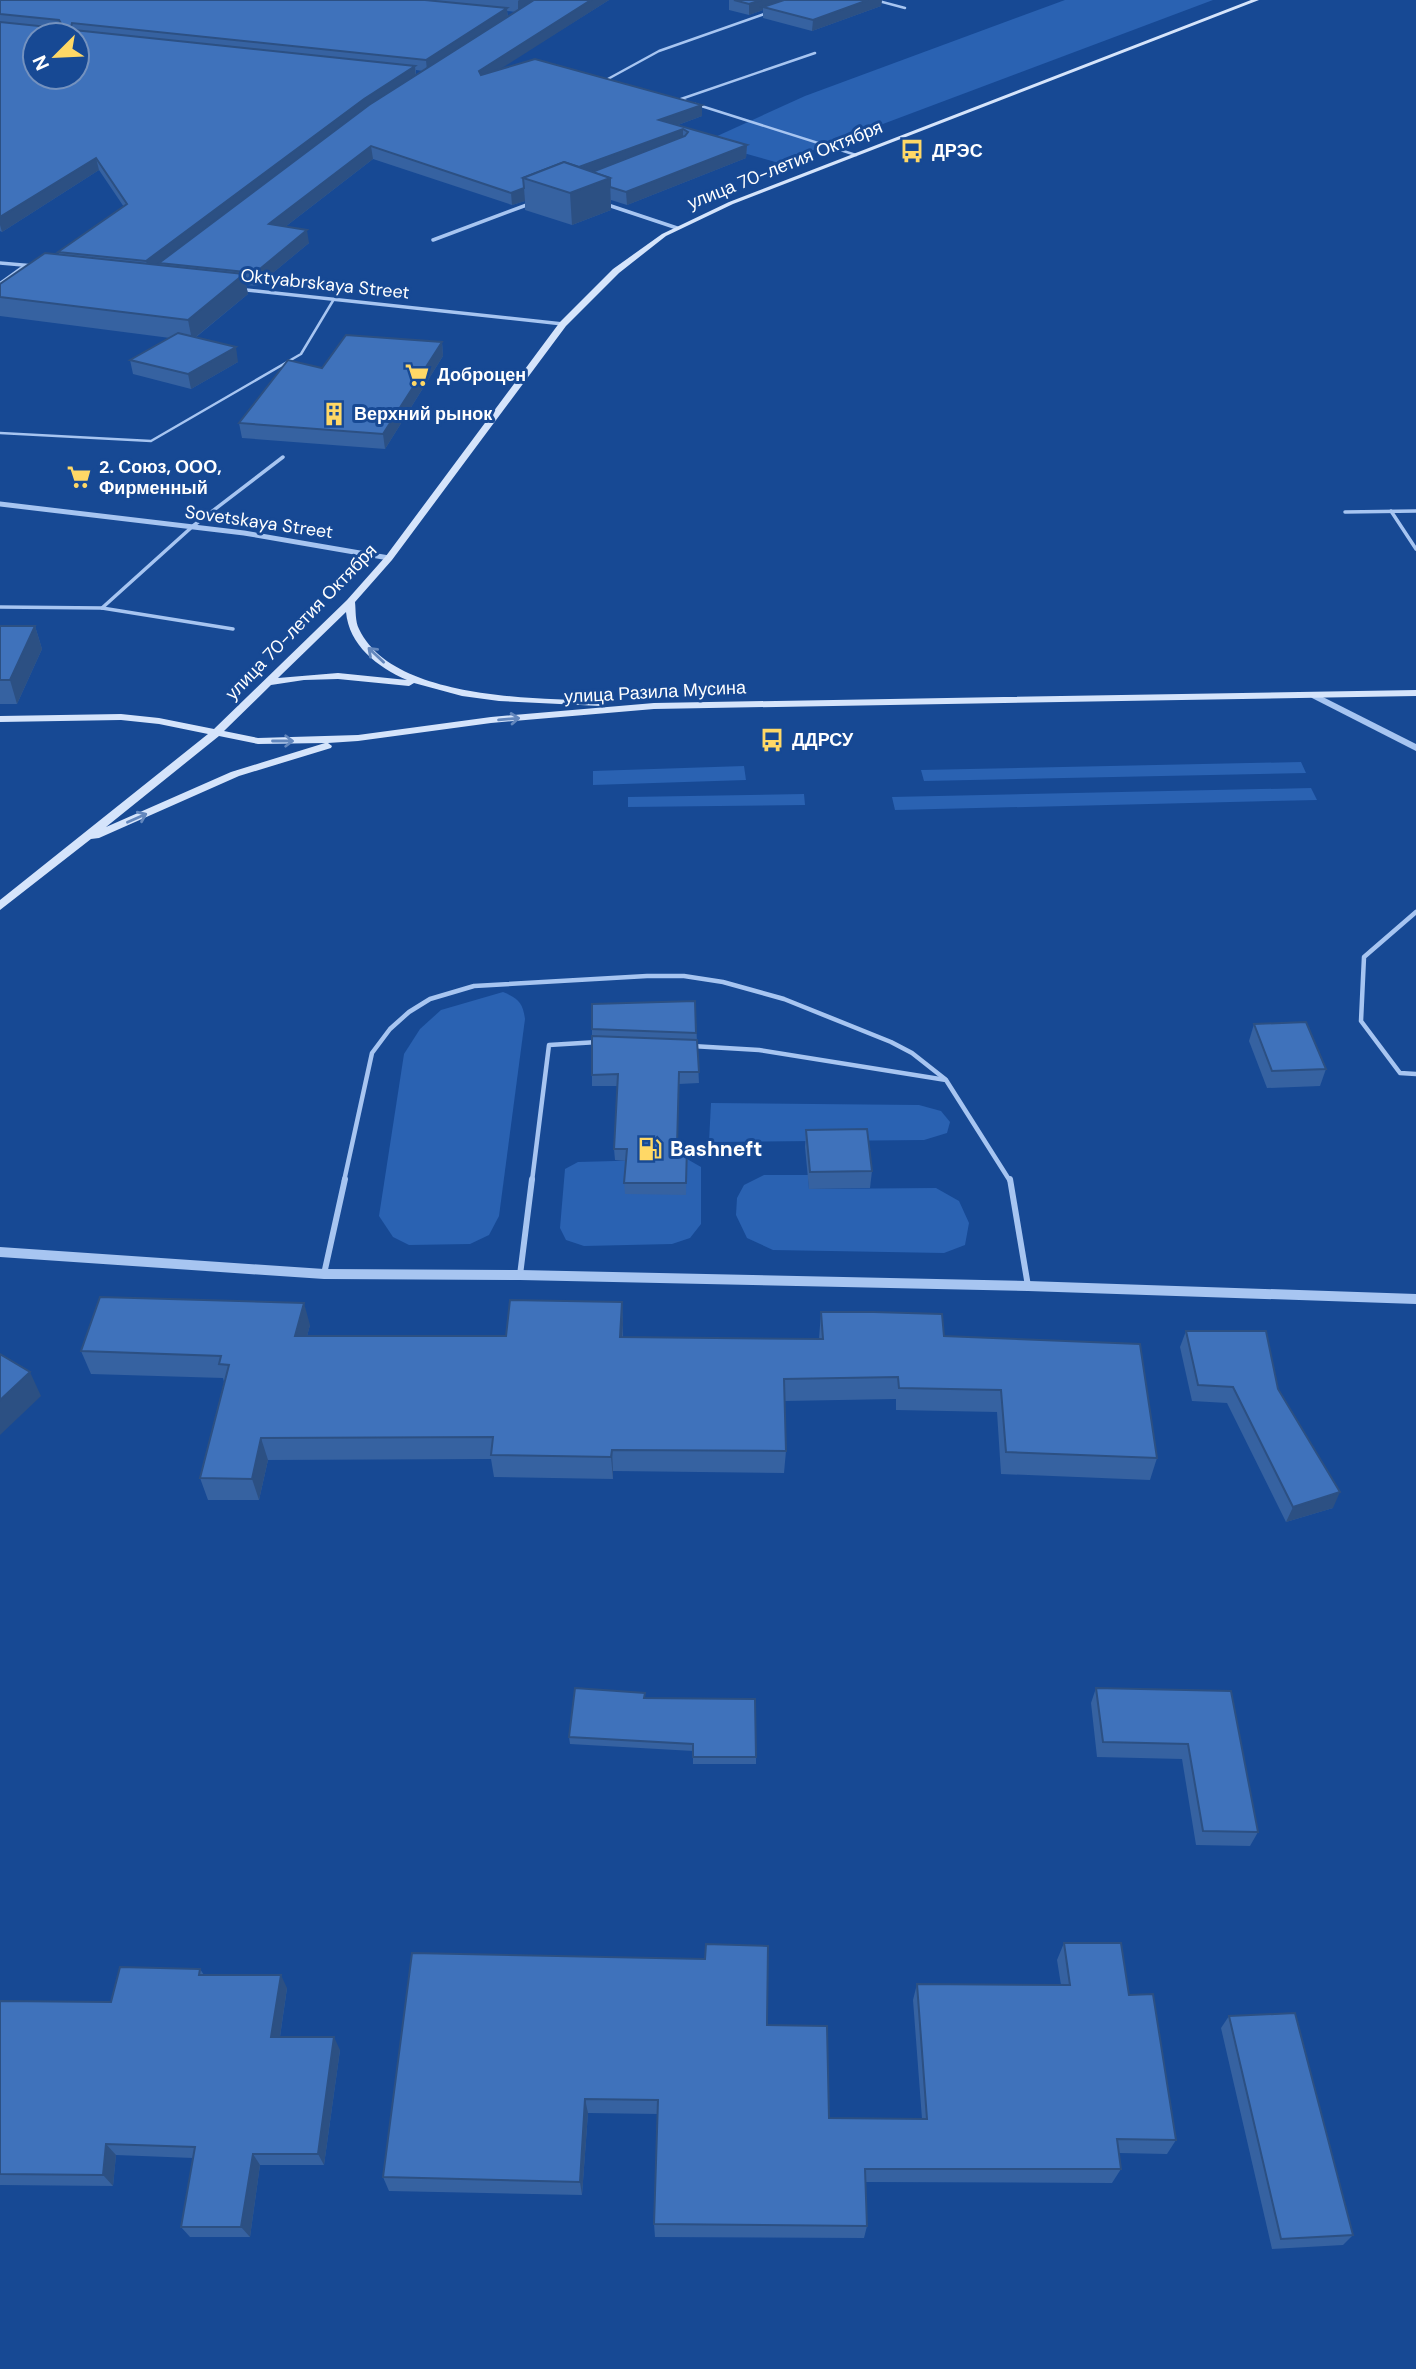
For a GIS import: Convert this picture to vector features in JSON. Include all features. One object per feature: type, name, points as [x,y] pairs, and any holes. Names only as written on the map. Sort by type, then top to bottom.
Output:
[{"type":"main road","name":"улица 70-летия Октября","points":[[0,905],[215,734],[350,602],[389,558],[563,324],[616,271],[664,235],[730,202],[1256,0]]},
{"type":"main road","points":[[350,602],[354,629],[369,649],[390,668],[424,685]]},
{"type":"main road","points":[[266,683],[306,675],[348,674],[517,700],[654,706]]},
{"type":"main road","name":"улица Разила Мусина","points":[[0,719],[121,717],[159,721],[258,741],[358,738],[491,720],[654,706],[1416,693]]},
{"type":"main road","points":[[75,846],[234,774],[358,738]]},
{"type":"street","points":[[433,240],[541,199]]},
{"type":"street","points":[[603,203],[677,228]]},
{"type":"street","points":[[0,263],[37,267]]},
{"type":"street","name":"Oktyabrskaya Street","points":[[229,288],[563,324]]},
{"type":"street","name":"Sovetskaya Street","points":[[0,504],[193,526],[338,547],[389,558]]},
{"type":"street","points":[[1315,696],[1416,748]]},
{"type":"street","points":[[0,1252],[324,1274],[520,1275],[1028,1286],[1416,1299]]},
{"type":"lane","points":[[875,0],[905,8]]},
{"type":"lane","points":[[619,83],[606,80],[659,51],[777,9]]},
{"type":"lane","points":[[815,53],[681,99],[856,155]]},
{"type":"lane","points":[[0,284],[25,265]]},
{"type":"lane","points":[[0,433],[151,442],[301,354],[334,299]]},
{"type":"lane","points":[[102,607],[193,526],[283,457]]},
{"type":"lane","points":[[1391,511],[1416,549]]},
{"type":"lane","points":[[1345,512],[1416,511]]},
{"type":"lane","points":[[0,607],[102,607],[233,629]]},
{"type":"lane","points":[[1416,912],[1364,957],[1361,1021],[1400,1073],[1416,1073]]},
{"type":"lane","points":[[324,1274],[372,1053],[388,1028],[419,1003],[480,985],[630,977],[701,978],[777,997],[824,1014],[906,1050],[946,1080],[1010,1178],[1028,1286]]},
{"type":"lane","points":[[520,1275],[549,1045],[612,1043]]},
{"type":"lane","points":[[679,1046],[759,1049],[946,1080]]},
{"type":"shaded area","points":[[1065,0],[1213,0],[779,163],[704,142],[805,96]]},
{"type":"shaded area","points":[[1301,762],[1306,773],[924,781],[921,770]]},
{"type":"shaded area","points":[[744,766],[746,780],[593,785],[593,771]]},
{"type":"shaded area","points":[[1311,788],[1317,800],[895,810],[892,797]]},
{"type":"shaded area","points":[[804,794],[805,805],[628,807],[628,797]]},
{"type":"shaded area","points":[[503,992],[519,1002],[525,1019],[499,1216],[489,1235],[470,1244],[409,1245],[393,1237],[379,1216],[404,1054],[420,1029],[441,1010]]},
{"type":"shaded area","points":[[711,1103],[919,1105],[941,1111],[950,1122],[947,1133],[924,1140],[709,1142]]},
{"type":"shaded area","points":[[687,1159],[701,1167],[701,1224],[690,1238],[672,1244],[584,1246],[566,1240],[560,1228],[565,1169],[578,1162]]},
{"type":"shaded area","points":[[764,1175],[808,1175],[809,1189],[936,1188],[959,1201],[969,1223],[965,1245],[944,1253],[773,1250],[747,1238],[736,1215],[737,1198],[744,1185]]},
{"type":"building","points":[[0,0],[425,0],[507,8],[426,60],[91,25],[91,21],[0,14]]},
{"type":"building","points":[[534,0],[591,0],[479,71],[481,75],[535,59],[702,105],[659,120],[747,145],[626,192],[610,187],[610,178],[592,172],[685,136],[688,132],[683,129],[579,167],[564,162],[523,178],[524,188],[511,193],[371,146],[269,224],[307,230],[255,273],[159,263],[369,105]]},
{"type":"building","points":[[734,0],[761,0],[749,4]]},
{"type":"building","points":[[784,0],[868,0],[813,20],[763,7]]},
{"type":"building","points":[[0,22],[21,24],[21,91],[91,91],[91,32],[415,66],[364,99],[146,261],[58,252],[127,204],[96,158],[0,217]]},
{"type":"building","points":[[564,162],[610,178],[570,193],[523,178]]},
{"type":"building","points":[[45,253],[244,274],[188,320],[0,297],[0,284]]},
{"type":"building","points":[[178,333],[236,347],[188,374],[130,360]]},
{"type":"building","name":"Верхний рынок","points":[[346,335],[442,342],[383,434],[239,423],[288,360],[322,368]]},
{"type":"building","points":[[0,626],[35,626],[10,680],[0,680]]},
{"type":"building","points":[[695,1001],[696,1033],[592,1029],[592,1004]]},
{"type":"building","points":[[1306,1022],[1326,1069],[1272,1071],[1254,1024]]},
{"type":"building","points":[[592,1036],[697,1040],[699,1072],[679,1072],[677,1147],[687,1147],[686,1183],[624,1183],[627,1149],[614,1149],[618,1074],[592,1075]]},
{"type":"building","points":[[867,1129],[872,1171],[810,1172],[806,1130]]},
{"type":"building","points":[[100,1297],[304,1303],[295,1336],[506,1336],[510,1300],[622,1302],[620,1337],[823,1339],[821,1312],[874,1312],[942,1314],[944,1336],[1140,1344],[1157,1458],[1006,1452],[1001,1390],[899,1388],[898,1377],[784,1379],[786,1451],[612,1450],[611,1457],[491,1455],[493,1437],[261,1438],[252,1479],[200,1478],[229,1365],[219,1364],[221,1356],[81,1351]]},
{"type":"building","points":[[1186,1331],[1266,1331],[1278,1389],[1340,1492],[1293,1507],[1233,1387],[1198,1385]]},
{"type":"building","points":[[0,1354],[30,1372],[0,1400]]},
{"type":"building","points":[[575,1688],[645,1693],[644,1698],[755,1699],[756,1757],[693,1757],[693,1744],[569,1737]]},
{"type":"building","points":[[1096,1688],[1231,1691],[1258,1832],[1203,1831],[1188,1744],[1103,1742]]},
{"type":"building","points":[[1064,1943],[1121,1943],[1129,1995],[1153,1994],[1176,2140],[1117,2139],[1121,2169],[865,2169],[867,2226],[654,2224],[658,2100],[585,2099],[580,2182],[383,2177],[412,1953],[705,1959],[706,1944],[768,1946],[767,2025],[827,2026],[829,2118],[927,2119],[917,1984],[1070,1985]]},
{"type":"building","points":[[120,1967],[200,1969],[199,1975],[281,1975],[271,2037],[334,2037],[318,2154],[253,2154],[241,2227],[181,2227],[195,2147],[106,2144],[103,2175],[0,2174],[0,2001],[111,2002]]},
{"type":"building","points":[[1295,2013],[1353,2235],[1281,2239],[1229,2016]]},
{"type":"place","name":"ДРЭС","points":[[912,151]]},
{"type":"place","name":"Доброцен","points":[[417,375]]},
{"type":"place","name":"Верхний рынок","points":[[334,414]]},
{"type":"place","name":"2. Союз, ООО, Фирменный","points":[[79,477]]},
{"type":"place","name":"ДДРСУ","points":[[772,740]]},
{"type":"place","name":"Bashneft","points":[[650,1149]]}]
